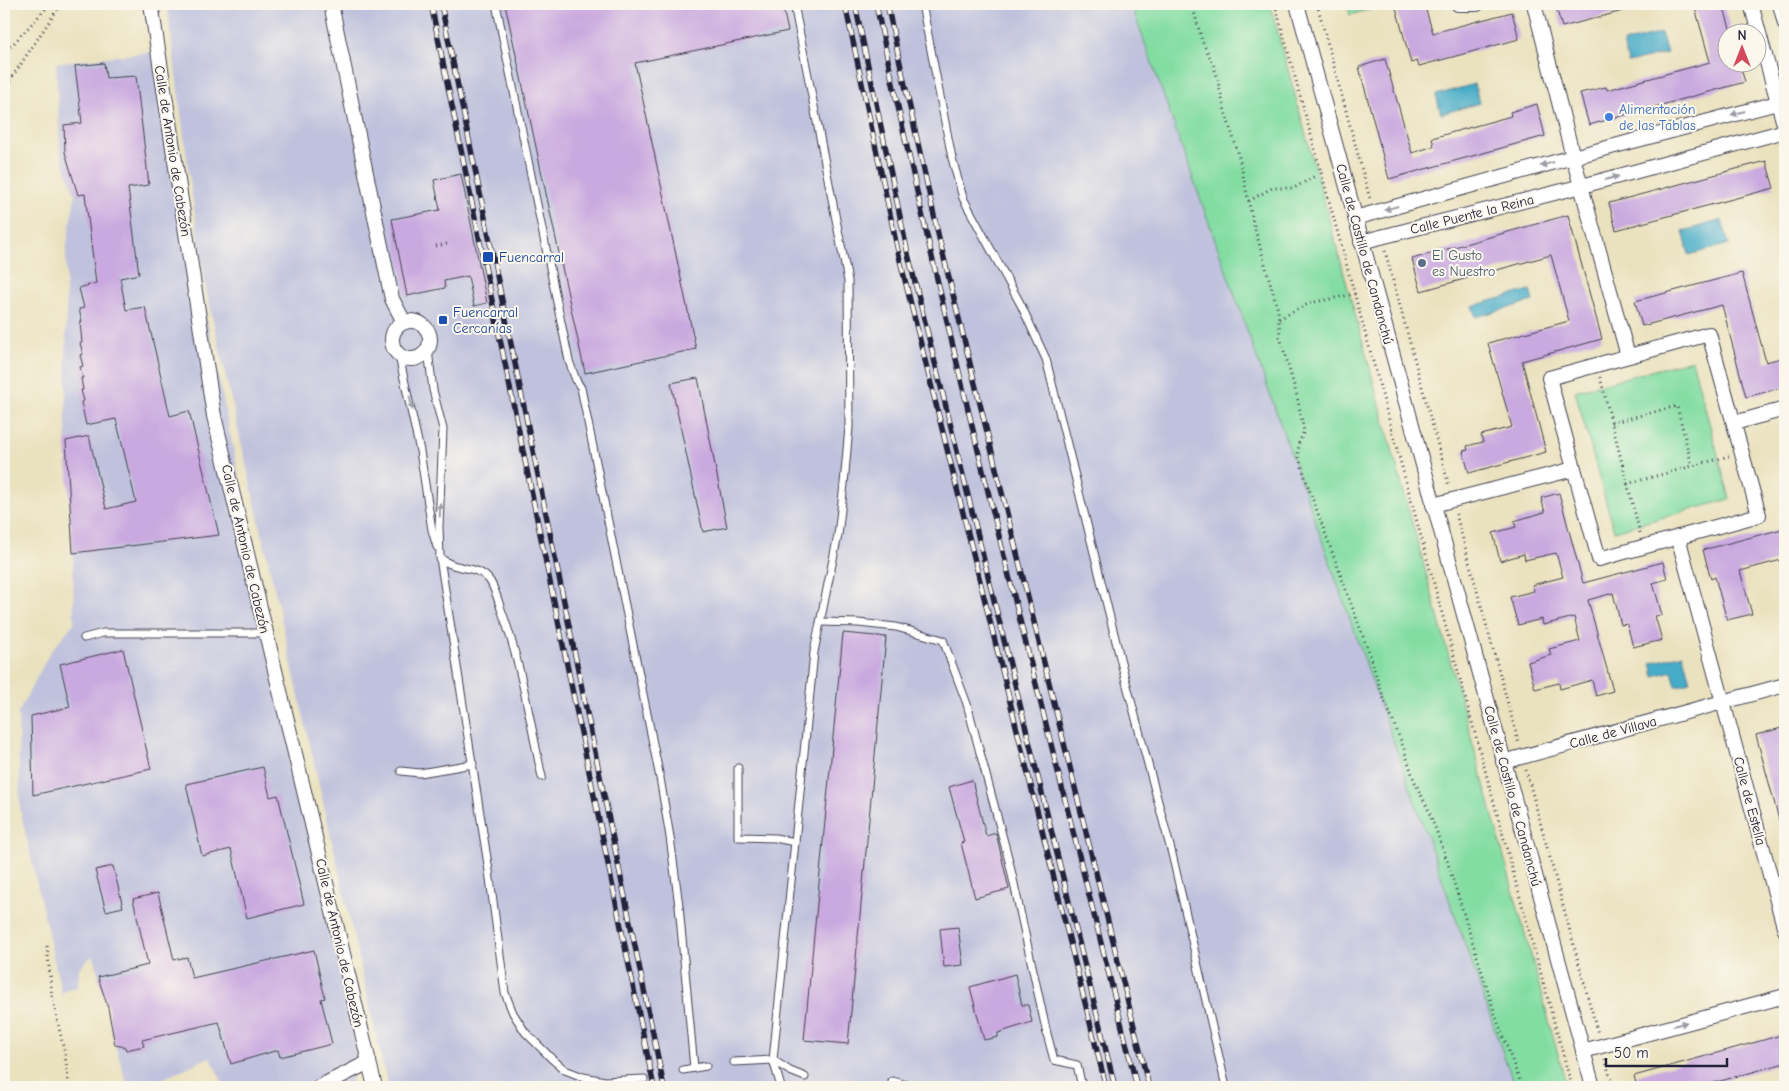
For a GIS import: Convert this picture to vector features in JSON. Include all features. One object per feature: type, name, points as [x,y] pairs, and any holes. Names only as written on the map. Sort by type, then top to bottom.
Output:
[{"type":"street","name":"Calle de Antonio de Cabezón","points":[[151,4],[214,416],[375,1087]]},
{"type":"street","points":[[331,4],[392,299],[404,322]]},
{"type":"street","name":"Calle de Castillo de Candanchú","points":[[1297,4],[1592,1087]]},
{"type":"street","points":[[1458,4],[1477,4]]},
{"type":"street","points":[[1534,4],[1573,157],[1628,356]]},
{"type":"street","points":[[1751,4],[1782,102],[1785,130]]},
{"type":"street","points":[[1780,4],[1785,24]]},
{"type":"street","name":"Calle Puente la Reina","points":[[1355,218],[1573,157],[1782,102]]},
{"type":"street","name":"Calle Puente la Reina","points":[[1361,242],[1582,186],[1785,130]]},
{"type":"street","points":[[416,321],[426,327],[430,339],[428,350],[418,358],[405,359],[399,356],[395,352],[391,340],[395,329],[404,322],[416,321]]},
{"type":"street","points":[[1709,334],[1759,515],[1599,559],[1548,378],[1628,356],[1709,334]]},
{"type":"street","points":[[1734,423],[1785,409]]},
{"type":"street","points":[[1433,504],[1574,468]]},
{"type":"street","points":[[1678,537],[1723,702]]},
{"type":"street","name":"Calle de Villava","points":[[1503,762],[1785,685]]},
{"type":"street","name":"Calle de Estella","points":[[1723,702],[1785,930]]},
{"type":"street","points":[[1582,1051],[1785,996]]},
{"type":"street","points":[[319,1087],[369,1062]]},
{"type":"lane","points":[[496,4],[569,361],[581,388],[660,778],[678,896],[694,1068]]},
{"type":"lane","points":[[782,1087],[773,1060],[795,842],[814,660],[838,535],[849,427],[848,281],[794,4]]},
{"type":"lane","points":[[922,4],[952,158],[964,198],[1022,305],[1046,359],[1125,678],[1172,854],[1226,1087]]},
{"type":"lane","points":[[428,350],[433,390],[443,429],[439,527],[440,558]]},
{"type":"lane","points":[[399,356],[406,380],[420,451],[432,530],[440,558],[473,764],[504,984],[513,1013],[525,1032],[566,1070],[583,1077],[605,1081],[644,1079]]},
{"type":"lane","points":[[440,558],[450,564],[482,572],[490,582],[510,633],[542,777]]},
{"type":"lane","points":[[821,622],[896,627],[943,640],[967,704],[1004,842],[1054,1060],[1077,1065],[1082,1087]]},
{"type":"lane","points":[[84,638],[103,633],[266,633]]},
{"type":"lane","points":[[401,771],[420,773],[473,764]]},
{"type":"lane","points":[[738,768],[738,837],[775,838],[795,842]]},
{"type":"lane","points":[[734,1062],[773,1060],[790,1071],[805,1077]]},
{"type":"lane","points":[[683,1070],[706,1066]]},
{"type":"lane","points":[[892,1081],[915,1087]]},
{"type":"path","points":[[4,54],[50,4]]},
{"type":"path","points":[[4,89],[61,4]]},
{"type":"path","points":[[1192,4],[1202,41],[1214,66],[1278,310],[1280,337],[1297,396],[1304,431],[1299,443],[1298,455],[1308,489],[1414,780],[1428,809],[1444,851],[1498,1020],[1522,1087]]},
{"type":"path","points":[[1276,4],[1572,1087]]},
{"type":"path","points":[[1317,4],[1370,199]]},
{"type":"path","points":[[1248,201],[1272,188],[1294,188],[1317,175]]},
{"type":"path","points":[[436,246],[447,244]]},
{"type":"path","points":[[1385,252],[1448,485]]},
{"type":"path","points":[[1279,319],[1310,303],[1355,294]]},
{"type":"path","points":[[1596,364],[1643,546]]},
{"type":"path","points":[[1611,423],[1677,406],[1692,466]]},
{"type":"path","points":[[1627,484],[1742,453]]},
{"type":"path","points":[[1456,514],[1519,742]]},
{"type":"path","points":[[1526,767],[1598,1032]]},
{"type":"path","points":[[47,946],[52,996],[65,1055],[69,1087]]},
{"type":"path","points":[[1608,1070],[1613,1087]]},
{"type":"shaded area","points":[[167,4],[1131,4],[1515,1087],[388,1087],[206,289]]},
{"type":"shaded area","points":[[152,52],[357,1053],[351,1087],[225,1087],[210,1057],[145,1087],[128,1087],[115,1045],[108,1008],[93,955],[79,968],[78,987],[64,990],[62,995],[20,809],[18,713],[50,652],[74,623],[73,557],[66,441],[66,249],[75,196],[60,152],[56,63]]},
{"type":"green space","points":[[1131,4],[1270,4],[1567,1087],[1515,1087]]},
{"type":"green space","points":[[1347,4],[1372,4],[1374,8],[1350,15]]},
{"type":"green space","points":[[1692,360],[1730,499],[1614,531],[1575,391]]},
{"type":"water","points":[[1661,33],[1667,53],[1628,63],[1623,43]]},
{"type":"water","points":[[1474,84],[1480,103],[1441,114],[1436,95]]},
{"type":"water","points":[[1722,220],[1729,244],[1689,255],[1683,231]]},
{"type":"water","points":[[1530,290],[1533,301],[1476,317],[1472,306]]},
{"type":"water","points":[[1683,654],[1690,682],[1676,686],[1672,671],[1654,676],[1651,663]]},
{"type":"building","points":[[505,4],[782,4],[788,31],[635,63],[696,349],[585,373]]},
{"type":"building","points":[[1395,4],[1424,4],[1433,33],[1512,12],[1519,39],[1419,66],[1417,61],[1411,63]]},
{"type":"building","points":[[1555,4],[1634,4],[1634,8],[1562,27]]},
{"type":"building","points":[[1694,4],[1723,4],[1728,22],[1716,22],[1716,72],[1742,72],[1745,82],[1589,125],[1580,93],[1606,87],[1607,90],[1710,62]]},
{"type":"building","points":[[1385,59],[1412,153],[1434,146],[1432,138],[1511,116],[1510,112],[1537,104],[1545,136],[1389,179],[1359,67]]},
{"type":"building","points":[[104,63],[106,78],[136,76],[149,185],[128,188],[139,274],[120,278],[126,310],[145,307],[170,416],[189,411],[219,535],[73,553],[66,441],[89,436],[106,509],[136,502],[116,419],[86,425],[81,402],[84,401],[81,390],[83,390],[81,378],[83,378],[80,367],[83,366],[80,355],[83,354],[80,343],[82,343],[80,322],[82,322],[79,309],[84,308],[79,288],[96,283],[85,194],[78,195],[65,152],[64,125],[82,123],[75,66]]},
{"type":"building","points":[[1766,161],[1774,188],[1616,230],[1609,203]]},
{"type":"building","points":[[461,174],[487,303],[474,306],[468,276],[444,281],[445,288],[407,296],[392,219],[440,210],[434,180]]},
{"type":"building","points":[[1568,215],[1602,339],[1522,361],[1546,452],[1469,473],[1463,451],[1468,450],[1467,446],[1483,442],[1481,435],[1512,427],[1488,343],[1569,321],[1551,255],[1421,291],[1412,259]]},
{"type":"building","points":[[1742,273],[1766,362],[1785,357],[1785,387],[1746,397],[1722,305],[1642,326],[1635,301]]},
{"type":"building","points":[[698,378],[727,527],[703,532],[671,383]]},
{"type":"building","points":[[1559,493],[1583,583],[1663,562],[1667,579],[1653,583],[1662,615],[1655,616],[1662,640],[1633,647],[1627,624],[1621,625],[1613,593],[1588,600],[1613,691],[1596,696],[1592,680],[1560,689],[1559,683],[1535,689],[1528,662],[1551,655],[1549,649],[1580,641],[1574,617],[1543,625],[1542,619],[1518,625],[1510,597],[1534,591],[1532,585],[1563,577],[1556,553],[1525,560],[1524,554],[1500,561],[1493,533],[1516,527],[1514,521],[1545,512],[1541,498]]},
{"type":"building","points":[[1782,529],[1785,540],[1785,559],[1740,571],[1752,614],[1727,620],[1715,577],[1711,579],[1703,550]]},
{"type":"building","points":[[843,633],[886,637],[848,1044],[804,1040]]},
{"type":"building","points":[[123,649],[151,769],[33,795],[31,716],[70,707],[60,664]]},
{"type":"building","points":[[1785,727],[1785,827],[1781,827],[1756,735]]},
{"type":"building","points":[[263,767],[270,797],[278,795],[304,904],[247,918],[231,849],[202,856],[186,784]]},
{"type":"building","points":[[972,780],[986,836],[996,833],[1009,889],[975,898],[961,843],[964,842],[949,787]]},
{"type":"building","points":[[113,866],[123,907],[106,911],[95,870]]},
{"type":"building","points":[[158,893],[174,960],[187,957],[192,978],[314,950],[325,998],[321,999],[332,1044],[280,1057],[278,1050],[231,1064],[219,1022],[142,1040],[144,1046],[126,1050],[125,1047],[115,1045],[108,1008],[98,977],[148,965],[133,899]]},
{"type":"building","points":[[958,927],[963,965],[944,967],[940,929]]},
{"type":"building","points":[[1015,974],[1022,1005],[1028,1005],[1032,1022],[998,1033],[998,1037],[984,1040],[970,987]]},
{"type":"building","points":[[1785,1034],[1785,1063],[1699,1087],[1637,1087],[1634,1076]]},
{"type":"railway","points":[[431,4],[654,1087]]},
{"type":"railway","points":[[441,4],[664,1087]]},
{"type":"railway","points":[[845,4],[899,256],[1106,1087]]},
{"type":"railway","points":[[855,4],[908,254],[1115,1087]]},
{"type":"railway","points":[[876,4],[936,276],[1137,1087]]},
{"type":"railway","points":[[887,4],[939,238],[1149,1087]]},
{"type":"place","name":"Alimentación de las Tablas","points":[[1609,117]]},
{"type":"place","name":"Fuencarral","points":[[488,257]]},
{"type":"place","name":"El Gusto es Nuestro","points":[[1422,263]]},
{"type":"place","name":"Fuencarral Cercanías","points":[[443,320]]}]
